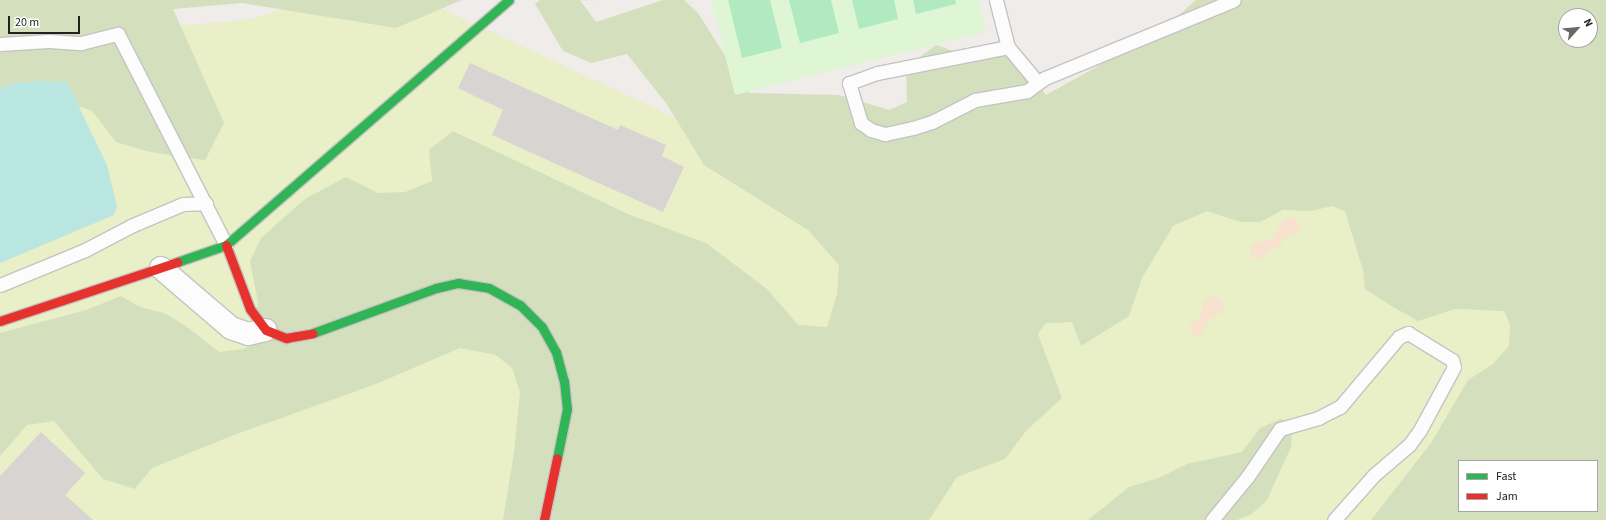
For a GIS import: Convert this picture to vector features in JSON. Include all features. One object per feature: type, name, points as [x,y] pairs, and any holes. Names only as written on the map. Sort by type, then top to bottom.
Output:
[{"type":"street","points":[[0,321],[162,268],[226,245],[509,0]]},
{"type":"street","points":[[226,245],[250,309],[266,330],[286,338],[317,332],[436,288],[458,283],[488,288],[520,304],[542,327],[556,352],[564,381],[567,409],[544,520]]},
{"type":"street","points":[[162,268],[230,328],[248,334],[266,330]]},
{"type":"lane","points":[[996,0],[1008,47],[1038,83]]},
{"type":"lane","points":[[1008,47],[877,73],[849,83],[861,123],[870,130],[885,134],[932,122],[975,100],[1027,91],[1038,83],[1234,0]]},
{"type":"lane","points":[[0,44],[49,41],[81,43],[118,34],[206,202],[226,245]]},
{"type":"lane","points":[[0,285],[85,250],[133,225],[183,204],[206,202]]},
{"type":"lane","points":[[1212,520],[1280,430],[1318,418],[1340,407],[1399,337],[1408,333],[1452,360],[1454,367],[1420,430],[1409,445],[1374,475],[1334,520]]},
{"type":"green space","points":[[0,0],[169,27],[252,19],[310,0],[423,0],[957,249],[1251,198],[1606,231],[1371,520],[0,520]]},
{"type":"green space","points":[[0,0],[462,0],[396,28],[242,3],[173,9],[224,123],[205,160],[150,152],[116,142],[92,111],[52,97],[0,88]]},
{"type":"green space","points":[[540,0],[580,0],[596,22],[663,0],[684,0],[698,13],[749,93],[839,95],[889,110],[907,102],[906,67],[936,45],[962,54],[1001,40],[1046,95],[1161,31],[1196,0],[1606,0],[1606,520],[1371,520],[1431,443],[1468,380],[1493,364],[1509,346],[1510,324],[1504,311],[1455,309],[1418,321],[1365,289],[1363,270],[1345,211],[1332,206],[1311,211],[1283,210],[1260,222],[1241,222],[1207,211],[1173,226],[1142,278],[1129,316],[1081,346],[1072,322],[1046,323],[1038,334],[1062,398],[1026,431],[1005,459],[957,477],[929,520],[503,520],[514,453],[520,392],[512,368],[496,355],[460,348],[376,384],[234,435],[152,468],[135,489],[103,479],[54,421],[27,425],[0,456],[0,333],[86,310],[121,296],[140,307],[164,313],[186,326],[219,352],[244,349],[253,341],[258,302],[250,261],[261,238],[305,199],[346,177],[378,193],[405,192],[432,181],[429,150],[453,131],[628,214],[706,243],[767,289],[798,325],[827,327],[837,294],[839,265],[808,230],[704,165],[666,103],[627,54],[591,63],[563,51],[535,4]]},
{"type":"green space","points":[[711,0],[978,0],[986,32],[735,95]]},
{"type":"green space","points":[[728,0],[770,0],[782,48],[742,58]]},
{"type":"green space","points":[[789,0],[831,0],[839,33],[800,43]]},
{"type":"green space","points":[[852,0],[894,0],[898,19],[859,29]]},
{"type":"green space","points":[[913,0],[955,0],[956,4],[916,14]]},
{"type":"green space","points":[[1281,419],[1293,424],[1291,447],[1267,500],[1252,514],[1237,520],[1088,520],[1129,487],[1159,478],[1187,464],[1242,452],[1260,428]]},
{"type":"sand","points":[[1293,217],[1297,220],[1300,227],[1298,232],[1285,238],[1278,248],[1271,249],[1264,257],[1258,259],[1251,257],[1251,247],[1254,243],[1272,239],[1282,222]]},
{"type":"sand","points":[[1216,296],[1221,299],[1224,308],[1221,313],[1210,319],[1200,336],[1195,337],[1188,327],[1200,316],[1204,302],[1209,297]]},
{"type":"water","points":[[44,81],[67,82],[107,165],[117,206],[114,215],[0,263],[0,88],[17,83]]},
{"type":"building","points":[[470,63],[618,130],[620,125],[666,145],[662,156],[684,167],[663,212],[492,135],[503,110],[458,88]]},
{"type":"building","points":[[41,432],[85,473],[65,495],[93,520],[0,520],[0,476]]},
{"type":"traffic: fast","points":[[177,262],[226,245],[509,0]]},
{"type":"traffic: fast","points":[[313,333],[436,288],[458,283],[489,288],[520,305],[542,327],[556,352],[564,381],[567,409],[557,458]]},
{"type":"traffic: jam","points":[[226,245],[250,309],[266,330],[286,338],[313,333]]},
{"type":"traffic: jam","points":[[0,321],[177,262]]},
{"type":"traffic: jam","points":[[544,520],[557,458]]}]
